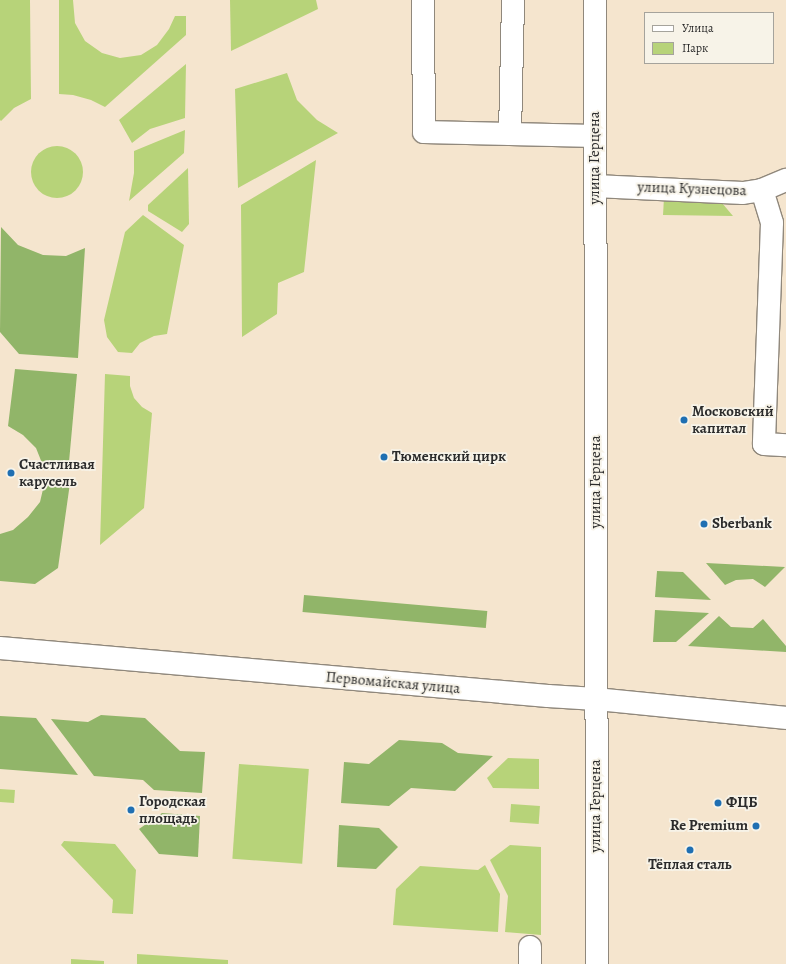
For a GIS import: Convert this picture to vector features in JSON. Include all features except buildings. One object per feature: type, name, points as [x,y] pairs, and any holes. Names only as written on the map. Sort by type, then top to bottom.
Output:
[{"type":"street","points":[[423,0],[424,132],[595,136]]},
{"type":"street","points":[[510,134],[513,0]]},
{"type":"street","name":"улица Герцена","points":[[595,0],[597,964]]},
{"type":"street","name":"улица Кузнецова","points":[[595,186],[743,193],[762,190],[786,180]]},
{"type":"street","points":[[762,190],[772,223],[764,444],[786,445]]},
{"type":"street","name":"Первомайская улица","points":[[0,648],[596,699],[786,718]]},
{"type":"green space","points":[[0,0],[30,0],[31,99],[14,108],[1,121],[0,120]]},
{"type":"green space","points":[[59,0],[73,0],[75,23],[85,41],[102,53],[120,58],[141,55],[157,45],[169,29],[175,16],[186,16],[186,35],[105,107],[91,100],[73,95],[59,94]]},
{"type":"green space","points":[[230,0],[316,0],[318,9],[231,51]]},
{"type":"green space","points":[[186,64],[185,118],[150,129],[132,143],[119,120]]},
{"type":"green space","points":[[287,73],[297,100],[317,120],[338,133],[238,188],[235,89]]},
{"type":"green space","points":[[185,130],[184,153],[129,201],[134,173],[134,151]]},
{"type":"green space","points":[[52,146],[62,146],[76,153],[83,167],[83,177],[76,191],[62,198],[52,198],[42,194],[35,187],[31,177],[31,167],[35,157],[42,150]]},
{"type":"green space","points":[[316,160],[304,272],[278,283],[277,314],[242,337],[241,205]]},
{"type":"green space","points":[[188,168],[189,224],[182,232],[148,211],[148,205]]},
{"type":"green space","points":[[664,198],[722,203],[733,216],[663,215]]},
{"type":"green space","points":[[143,215],[184,245],[167,334],[154,336],[140,343],[132,353],[118,352],[107,337],[104,320],[125,232]]},
{"type":"green space","points":[[1,227],[18,245],[43,255],[66,256],[85,248],[78,358],[19,354],[0,332]]},
{"type":"green space","points":[[15,369],[77,374],[69,462],[42,463],[36,448],[23,435],[8,426]]},
{"type":"green space","points":[[105,374],[130,376],[130,386],[134,398],[142,407],[152,413],[144,508],[100,545]]},
{"type":"green space","points":[[70,483],[58,568],[35,584],[0,581],[0,534],[13,530],[28,517],[40,502],[44,485]]},
{"type":"green space","points":[[706,563],[785,567],[765,587],[753,579],[736,580],[725,585]]},
{"type":"green space","points":[[657,571],[683,572],[711,600],[655,597]]},
{"type":"green space","points":[[304,595],[487,611],[486,628],[303,612]]},
{"type":"green space","points":[[655,610],[709,613],[676,642],[653,642]]},
{"type":"green space","points":[[719,616],[731,627],[753,628],[763,619],[786,646],[786,652],[688,646]]},
{"type":"green space","points":[[101,715],[145,718],[180,751],[205,752],[202,793],[154,790],[143,780],[94,776],[51,719],[88,722]]},
{"type":"green space","points":[[0,716],[36,718],[78,775],[0,769]]},
{"type":"green space","points":[[399,740],[442,743],[458,753],[493,756],[455,791],[411,788],[389,806],[341,803],[344,762],[369,764]]},
{"type":"green space","points":[[508,758],[539,759],[539,789],[493,788],[487,778]]},
{"type":"green space","points":[[239,764],[309,769],[302,864],[232,859]]},
{"type":"green space","points":[[0,789],[15,790],[14,803],[0,802]]},
{"type":"green space","points":[[511,804],[540,806],[539,824],[510,822]]},
{"type":"green space","points":[[162,813],[200,816],[198,857],[159,854],[139,829]]},
{"type":"green space","points":[[339,825],[379,828],[398,847],[376,869],[337,867]]},
{"type":"green space","points":[[64,841],[115,844],[136,870],[133,914],[112,913],[113,900],[61,845]]},
{"type":"green space","points":[[510,845],[541,847],[541,935],[505,932],[508,896],[490,860]]},
{"type":"green space","points":[[485,865],[500,894],[498,932],[393,925],[396,889],[420,866],[478,870]]},
{"type":"green space","points":[[137,954],[228,960],[228,964],[137,964]]},
{"type":"green space","points":[[71,959],[104,961],[104,964],[71,964]]},
{"type":"place","name":"Московский капитал","points":[[684,420]]},
{"type":"place","name":"Тюменский цирк","points":[[384,457]]},
{"type":"place","name":"Счастливая карусель","points":[[11,473]]},
{"type":"place","name":"Sberbank","points":[[704,524]]},
{"type":"place","name":"ФЦБ","points":[[718,803]]},
{"type":"place","name":"Городская площадь","points":[[131,810]]},
{"type":"place","name":"Re Premium","points":[[756,826]]},
{"type":"place","name":"Тёплая сталь","points":[[690,850]]}]
